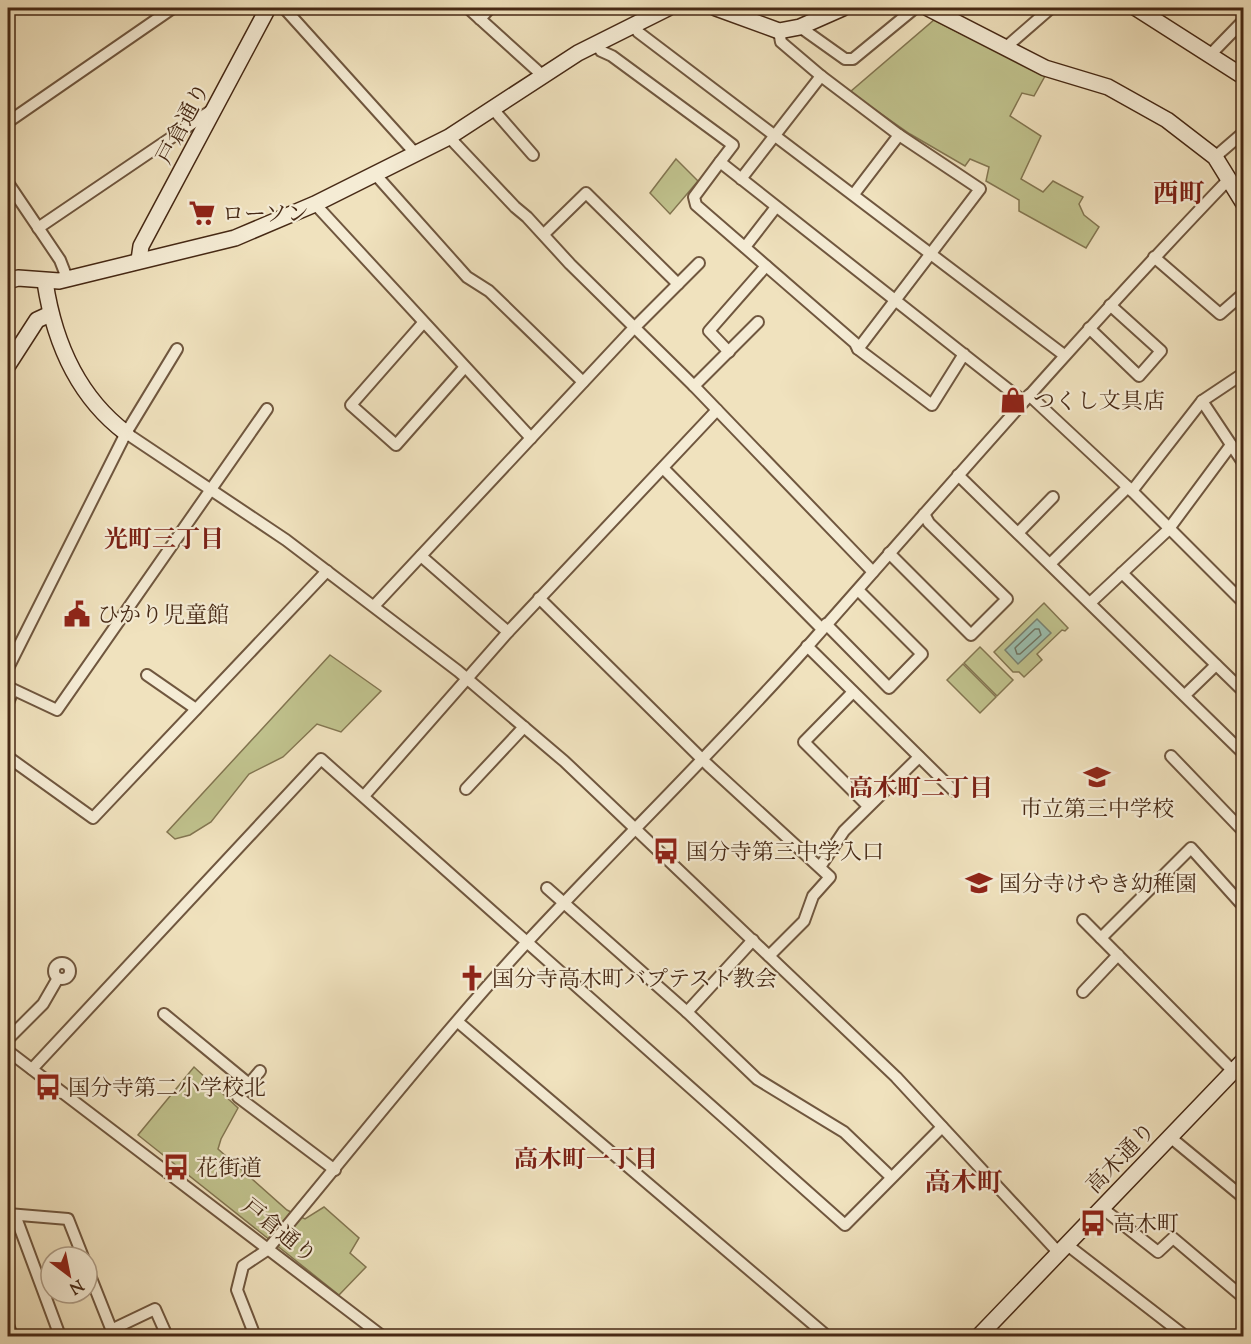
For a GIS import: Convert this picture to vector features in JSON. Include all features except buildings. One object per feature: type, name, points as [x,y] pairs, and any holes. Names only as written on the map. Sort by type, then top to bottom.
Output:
[{"type":"street","points":[[8,122],[173,8]]},
{"type":"street","name":"戸倉通り","points":[[139,260],[141,246],[268,8]]},
{"type":"street","points":[[284,8],[415,153]]},
{"type":"street","points":[[468,8],[542,75]]},
{"type":"street","points":[[480,19],[490,8]]},
{"type":"street","points":[[8,281],[18,278],[45,282],[67,278],[235,238],[315,204],[449,137],[542,75],[597,43],[668,8]]},
{"type":"street","points":[[716,8],[779,31],[800,27],[843,8]]},
{"type":"street","points":[[800,27],[845,59],[853,59],[915,8]]},
{"type":"street","points":[[928,8],[1063,75],[1108,87],[1167,120],[1215,156],[1244,204]]},
{"type":"street","points":[[1005,48],[1052,8]]},
{"type":"street","points":[[1136,8],[1244,77]]},
{"type":"street","points":[[1210,56],[1244,20]]},
{"type":"street","points":[[635,25],[638,32],[777,135],[1064,355]]},
{"type":"street","points":[[779,31],[781,42],[821,76],[899,135],[980,189],[858,349]]},
{"type":"street","points":[[597,43],[601,51],[612,56],[733,145],[694,197],[696,205],[855,343],[858,349],[932,405],[964,354]]},
{"type":"street","points":[[741,179],[821,76]]},
{"type":"street","points":[[38,228],[215,108]]},
{"type":"street","points":[[492,108],[533,155]]},
{"type":"street","points":[[1215,156],[1244,132]]},
{"type":"street","points":[[854,194],[899,135]]},
{"type":"street","points":[[449,137],[873,572]]},
{"type":"street","points":[[720,162],[964,354],[1026,398],[1130,489],[1168,530],[1244,603]]},
{"type":"street","points":[[375,174],[467,277],[489,291],[583,382]]},
{"type":"street","points":[[255,1336],[237,1290],[243,1266],[267,1250],[527,942],[704,759],[858,590],[1064,355],[1229,179]]},
{"type":"street","points":[[8,183],[60,261],[67,278]]},
{"type":"street","points":[[544,234],[586,193],[678,284]]},
{"type":"street","points":[[315,204],[531,438]]},
{"type":"street","points":[[744,247],[776,207]]},
{"type":"street","points":[[1154,257],[1220,314],[1244,293]]},
{"type":"street","points":[[374,606],[634,327],[699,263]]},
{"type":"street","points":[[729,352],[709,331],[727,314],[736,299],[766,266]]},
{"type":"street","points":[[45,282],[50,314],[65,358],[76,379],[109,421],[213,488],[374,606],[466,678],[564,761],[896,1077],[942,1127],[1062,1248],[1185,1336]]},
{"type":"street","points":[[1089,328],[1139,376],[1161,351],[1110,305]]},
{"type":"street","points":[[8,365],[38,320],[50,314]]},
{"type":"street","points":[[694,386],[758,322]]},
{"type":"street","points":[[423,323],[351,405],[396,445],[464,368]]},
{"type":"street","points":[[8,668],[126,433],[177,349]]},
{"type":"street","points":[[1050,564],[1130,489],[1202,400],[1244,373]]},
{"type":"street","points":[[1202,400],[1244,464]]},
{"type":"street","points":[[8,703],[10,689],[57,710],[267,409]]},
{"type":"street","points":[[364,796],[539,598],[717,410]]},
{"type":"street","points":[[1090,603],[1168,530],[1231,445]]},
{"type":"street","points":[[663,468],[889,688],[922,654],[858,590]]},
{"type":"street","points":[[958,475],[1244,754]]},
{"type":"street","points":[[1018,533],[1053,497]]},
{"type":"street","points":[[889,553],[971,635],[1007,599],[924,514]]},
{"type":"street","points":[[421,556],[508,632]]},
{"type":"street","points":[[8,757],[93,818],[327,571]]},
{"type":"street","points":[[1122,573],[1244,692]]},
{"type":"street","points":[[539,598],[830,878],[813,896],[804,921],[770,956]]},
{"type":"street","points":[[807,646],[954,791]]},
{"type":"street","points":[[1185,695],[1216,665]]},
{"type":"street","points":[[147,675],[196,709]]},
{"type":"street","points":[[853,692],[804,742],[868,806]]},
{"type":"street","points":[[466,789],[481,779],[524,727]]},
{"type":"street","points":[[1171,756],[1244,832]]},
{"type":"street","points":[[820,867],[844,831],[919,757]]},
{"type":"street","points":[[32,1070],[321,759],[845,1225],[942,1127]]},
{"type":"street","points":[[1101,938],[1191,848],[1244,908]]},
{"type":"street","points":[[547,888],[687,1012],[757,1079],[844,1132],[891,1177]]},
{"type":"street","points":[[1083,920],[1118,956],[1238,1066]]},
{"type":"street","points":[[687,1012],[753,940]]},
{"type":"street","points":[[1083,992],[1118,956]]},
{"type":"street","points":[[8,1040],[43,1004],[57,978]]},
{"type":"street","points":[[164,1014],[249,1084]]},
{"type":"street","points":[[458,1022],[826,1336]]},
{"type":"street","name":"戸倉通り","points":[[8,1051],[382,1336]]},
{"type":"street","name":"高木通り","points":[[978,1336],[1238,1066]]},
{"type":"street","points":[[260,1071],[237,1097],[335,1170]]},
{"type":"street","points":[[1170,1137],[1244,1198]]},
{"type":"street","points":[[1102,1208],[1158,1252],[1173,1238],[1244,1298]]},
{"type":"street","points":[[60,1336],[11,1214],[68,1219],[78,1245]]},
{"type":"street","points":[[99,1299],[112,1333],[155,1309],[166,1336]]},
{"type":"street","points":[[8,1325],[12,1336]]},
{"type":"green space","points":[[934,20],[1045,76],[1034,96],[1022,93],[1010,116],[1041,136],[1021,179],[1043,192],[1053,181],[1083,197],[1079,204],[1084,215],[1099,227],[1086,248],[1019,211],[1019,200],[986,181],[989,167],[970,159],[965,166],[910,134],[850,92]]},
{"type":"green space","points":[[676,159],[698,181],[670,214],[650,193]]},
{"type":"green space","points":[[1044,603],[1068,628],[1065,631],[1062,630],[1037,654],[1042,660],[1024,677],[1019,672],[1013,672],[994,652]]},
{"type":"green space","points":[[980,647],[1013,680],[997,696],[964,663]]},
{"type":"green space","points":[[330,655],[381,691],[341,732],[317,724],[283,757],[249,774],[211,822],[190,835],[175,839],[167,832]]},
{"type":"green space","points":[[963,664],[996,697],[980,713],[947,680]]},
{"type":"green space","points":[[194,1067],[238,1108],[218,1149],[287,1210],[305,1219],[324,1207],[359,1238],[350,1253],[366,1267],[339,1295],[138,1135]]},
{"type":"water","points":[[1037,619],[1051,633],[1018,664],[1005,650]]},
{"type":"place","name":"ローソン","points":[[202,213]]},
{"type":"place","name":"つくし文具店","points":[[1013,400]]},
{"type":"place","name":"ひかり児童館","points":[[77,614]]},
{"type":"place","name":"市立第三中学校","points":[[1097,777]]},
{"type":"place","name":"国分寺第三中学入口","points":[[666,851]]},
{"type":"place","name":"国分寺けやき幼稚園","points":[[979,883]]},
{"type":"place","name":"国分寺高木町バプテスト教会","points":[[472,978]]},
{"type":"place","name":"国分寺第二小学校北","points":[[48,1087]]},
{"type":"place","name":"花街道","points":[[176,1167]]},
{"type":"place","name":"高木町","points":[[1093,1223]]},
{"type":"district","name":"西町","points":[[1179,193]]},
{"type":"district","name":"光町三丁目","points":[[164,539]]},
{"type":"district","name":"高木町二丁目","points":[[921,788]]},
{"type":"district","name":"高木町一丁目","points":[[586,1159]]},
{"type":"district","name":"高木町","points":[[964,1182]]}]
